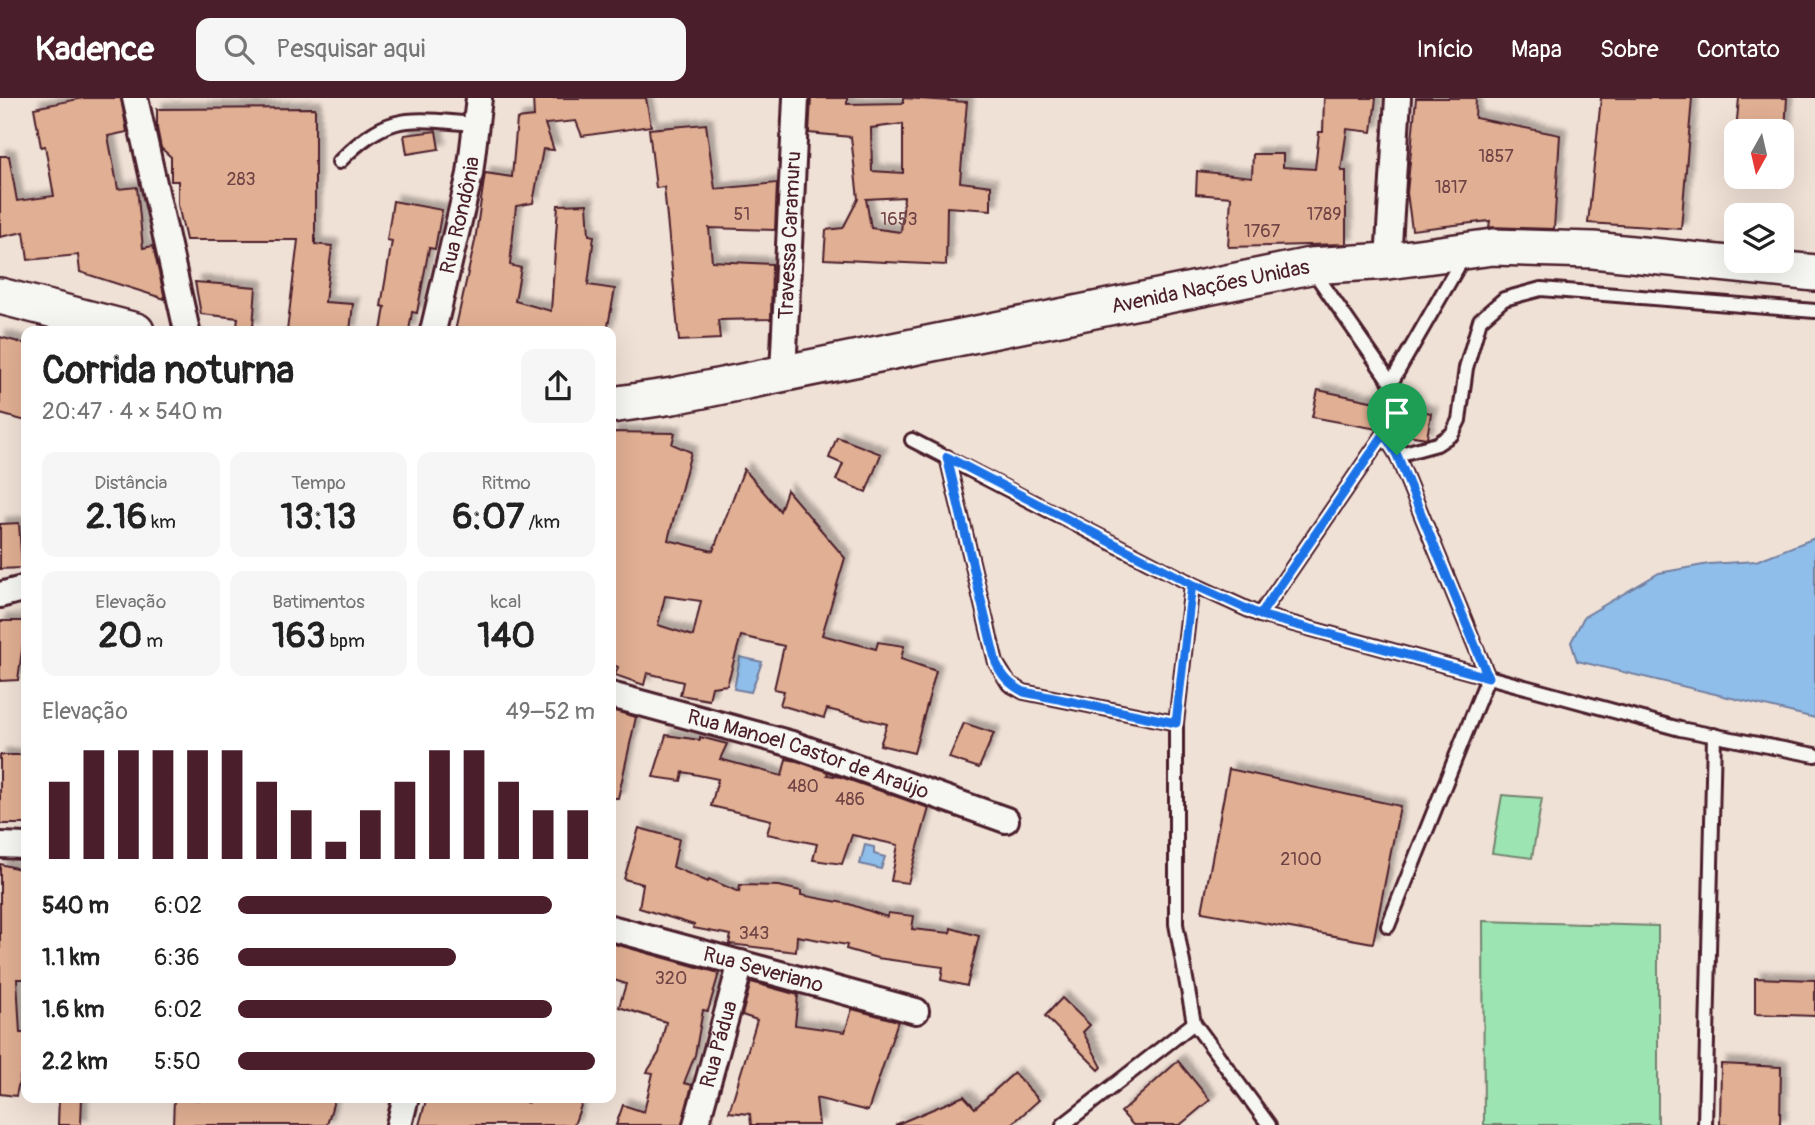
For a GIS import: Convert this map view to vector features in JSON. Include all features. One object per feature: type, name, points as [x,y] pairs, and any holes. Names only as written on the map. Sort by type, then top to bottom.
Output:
[{"type":"street","points":[[135,98],[186,326]]},
{"type":"street","name":"Rua Rondônia","points":[[434,326],[470,174],[479,98]]},
{"type":"street","name":"Travessa Caramuru","points":[[783,373],[796,98]]},
{"type":"street","points":[[1388,261],[1398,98]]},
{"type":"street","name":"Avenida Nações Unidas","points":[[616,404],[673,396],[1310,266],[1388,261],[1468,249],[1593,250],[1815,273]]},
{"type":"street","points":[[0,296],[117,326]]},
{"type":"street","points":[[0,595],[21,589]]},
{"type":"street","name":"Rua Manoel Castor de Araújo","points":[[616,696],[792,744],[1006,820]]},
{"type":"street","points":[[0,845],[21,846]]},
{"type":"street","name":"Rua Severiano","points":[[616,929],[916,1012]]},
{"type":"street","name":"Rua Pádua","points":[[696,1125],[741,963]]},
{"type":"street","points":[[399,1125],[404,1103]]},
{"type":"lane","points":[[340,163],[359,142],[394,122],[409,119],[476,124]]},
{"type":"lane","points":[[1389,404],[1391,383],[1468,249]]},
{"type":"lane","points":[[1310,266],[1391,383]]},
{"type":"lane","points":[[1397,455],[1437,444],[1452,434],[1459,420],[1466,368],[1480,320],[1504,299],[1541,289],[1815,311]]},
{"type":"lane","points":[[1260,615],[1384,432],[1397,455],[1488,677],[1388,926]]},
{"type":"lane","points":[[912,440],[1192,584],[1260,615],[1714,735],[1815,755]]},
{"type":"lane","points":[[947,457],[996,663],[1009,684],[1024,692],[1176,723]]},
{"type":"lane","points":[[1192,584],[1176,723],[1176,924],[1194,1023],[1269,1125]]},
{"type":"lane","points":[[1704,1125],[1714,735]]},
{"type":"lane","points":[[1063,1125],[1194,1023]]},
{"type":"green space","points":[[1502,795],[1542,798],[1532,858],[1492,853]]},
{"type":"green space","points":[[1483,921],[1658,926],[1658,1125],[1484,1125]]},
{"type":"water","points":[[1815,538],[1815,718],[1577,661],[1571,642],[1584,617],[1659,573],[1709,564],[1756,561]]},
{"type":"water","points":[[740,657],[762,662],[751,692],[734,689]]},
{"type":"water","points":[[865,845],[874,847],[874,854],[885,857],[881,869],[860,864]]},
{"type":"building","points":[[83,98],[121,98],[127,132],[108,136],[118,189],[137,187],[143,248],[153,246],[165,299],[80,272],[78,255],[28,260],[24,232],[0,237],[0,156],[9,156],[17,201],[54,196],[45,146],[41,147],[34,108]]},
{"type":"building","points":[[533,98],[646,98],[651,126],[582,136],[576,121],[545,124],[554,150],[543,149],[533,203],[516,206],[510,265],[521,268],[515,301],[551,311],[558,205],[587,204],[589,235],[594,236],[588,285],[615,289],[608,326],[456,326],[475,241],[485,173],[512,177],[517,119],[534,117]]},
{"type":"building","points":[[811,98],[847,98],[847,104],[903,103],[903,98],[967,102],[960,182],[991,186],[991,210],[947,207],[946,265],[824,259],[826,230],[843,228],[858,199],[851,137],[809,133]],"holes":[[[903,124],[903,173],[872,171],[871,128]],[[904,197],[901,232],[871,228],[866,199]]]},
{"type":"building","points":[[1324,98],[1376,98],[1372,132],[1347,129],[1341,171],[1346,171],[1346,244],[1228,247],[1231,197],[1196,194],[1197,171],[1252,177],[1253,154],[1283,154],[1283,167],[1315,169],[1319,132],[1323,132]]},
{"type":"building","points":[[1416,98],[1476,98],[1475,118],[1560,135],[1554,229],[1489,227],[1490,221],[1412,230],[1407,193]]},
{"type":"building","points":[[1601,98],[1692,98],[1681,229],[1588,223]]},
{"type":"building","points":[[1739,98],[1787,98],[1786,119],[1737,119]]},
{"type":"building","points":[[315,108],[315,244],[332,246],[325,302],[353,304],[351,326],[288,326],[298,240],[186,240],[178,205],[178,181],[171,181],[171,157],[161,148],[157,109]]},
{"type":"building","points":[[706,124],[715,189],[777,183],[775,230],[709,228],[712,261],[772,264],[771,319],[718,320],[720,339],[679,341],[664,187],[656,188],[649,129]]},
{"type":"building","points":[[436,131],[439,149],[407,154],[404,135]]},
{"type":"building","points":[[393,201],[442,210],[435,249],[429,248],[417,313],[412,312],[410,326],[382,326],[385,307],[381,306],[392,241],[387,240]]},
{"type":"building","points":[[195,282],[256,287],[253,326],[237,326],[238,318],[201,314]]},
{"type":"building","points":[[0,337],[21,343],[21,420],[0,414]]},
{"type":"building","points":[[1318,390],[1380,403],[1388,413],[1397,406],[1431,413],[1427,438],[1393,433],[1385,425],[1377,429],[1312,417]]},
{"type":"building","points":[[616,432],[675,433],[672,444],[691,452],[668,540],[713,551],[744,469],[780,511],[787,490],[845,558],[822,635],[876,649],[878,642],[904,646],[901,659],[936,671],[914,753],[880,745],[887,724],[827,709],[824,718],[780,705],[784,691],[774,689],[784,646],[741,636],[727,685],[712,687],[709,700],[680,695],[683,682],[647,673],[644,685],[616,675]],"holes":[[[665,596],[701,601],[693,636],[658,625]]]},
{"type":"building","points":[[837,437],[881,454],[866,492],[836,480],[843,464],[829,458]]},
{"type":"building","points":[[19,523],[21,568],[0,569],[0,524]]},
{"type":"building","points":[[0,621],[21,621],[18,680],[0,681]]},
{"type":"building","points":[[616,711],[636,717],[616,798]]},
{"type":"building","points":[[964,723],[994,733],[979,768],[949,758]]},
{"type":"building","points":[[666,735],[700,740],[700,737],[727,744],[720,759],[782,776],[786,759],[797,761],[828,772],[827,775],[841,777],[929,808],[908,883],[891,881],[898,845],[852,835],[842,864],[813,860],[817,844],[767,834],[771,820],[711,806],[718,779],[683,772],[681,781],[653,777]]},
{"type":"building","points":[[0,755],[21,755],[21,824],[0,824]]},
{"type":"building","points":[[1229,769],[1400,806],[1373,943],[1202,912]]},
{"type":"building","points":[[639,828],[679,839],[673,867],[739,892],[740,885],[779,886],[801,891],[801,895],[849,904],[887,917],[888,913],[914,916],[912,929],[950,933],[951,928],[979,936],[967,986],[941,980],[943,967],[877,958],[846,949],[847,945],[797,936],[796,952],[729,944],[731,935],[693,928],[694,925],[639,908],[643,884],[624,879]]},
{"type":"building","points":[[0,864],[21,869],[21,979],[17,979],[21,1072],[16,1096],[0,1094]]},
{"type":"building","points":[[616,944],[719,973],[708,1011],[703,1010],[695,1055],[684,1083],[692,1085],[682,1125],[616,1125],[623,1105],[644,1112],[653,1073],[647,1072],[659,1053],[666,1022],[619,1007],[626,984],[616,981]]},
{"type":"building","points":[[1755,978],[1815,980],[1815,1016],[1755,1014]]},
{"type":"building","points":[[751,982],[798,995],[795,1025],[845,1032],[852,1009],[898,1021],[868,1111],[816,1098],[819,1125],[751,1125],[750,1114],[729,1112],[757,1020],[742,1015]]},
{"type":"building","points":[[1062,998],[1090,1025],[1083,1032],[1102,1067],[1099,1070],[1045,1016]]},
{"type":"building","points":[[1178,1061],[1210,1100],[1180,1125],[1133,1125],[1121,1112]]},
{"type":"building","points":[[1721,1064],[1781,1067],[1780,1125],[1720,1125]]},
{"type":"building","points":[[1014,1073],[1039,1100],[1011,1125],[895,1125],[964,1096],[975,1108]]},
{"type":"building","points":[[59,1103],[82,1103],[81,1125],[58,1125]]},
{"type":"building","points":[[174,1103],[333,1103],[327,1125],[173,1125]]},
{"type":"building","points":[[425,1103],[582,1103],[574,1125],[419,1125]]},
{"type":"route","points":[[1397,455],[1384,434],[1260,615],[1192,584],[947,457],[996,663],[1009,684],[1024,692],[1176,723],[1192,584],[1260,615],[1488,677],[1397,455]]}]
